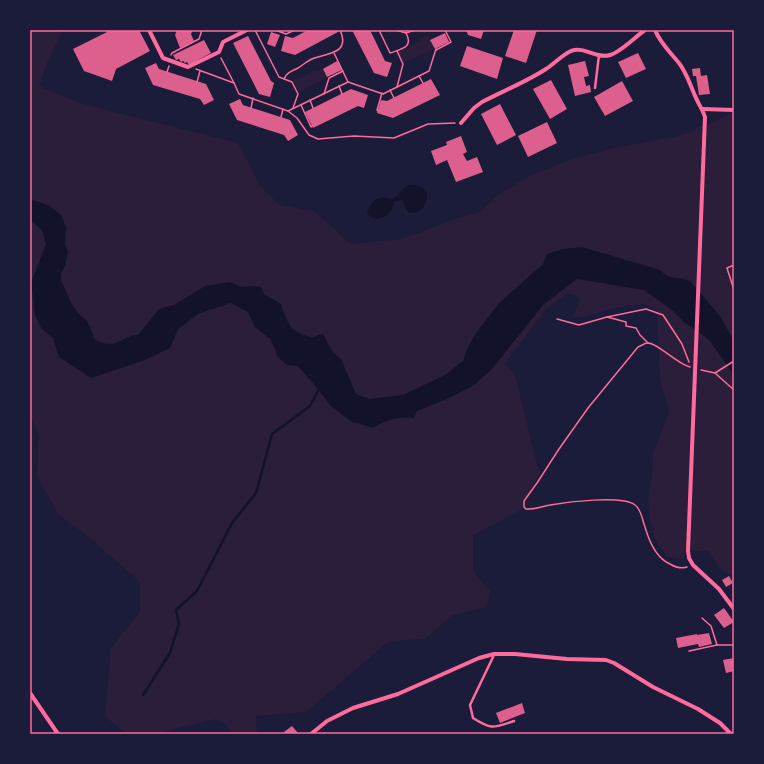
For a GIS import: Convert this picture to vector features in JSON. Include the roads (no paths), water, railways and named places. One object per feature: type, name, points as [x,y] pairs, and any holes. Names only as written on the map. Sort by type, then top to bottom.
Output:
[{"type":"street","points":[[149,30],[163,58],[188,67],[219,52],[223,42],[247,30]]},
{"type":"street","points":[[461,123],[474,108],[482,102],[545,70],[569,52],[583,50],[599,56],[610,55],[620,50],[645,30]]},
{"type":"street","points":[[655,30],[663,44],[689,79],[697,102],[703,109],[704,125],[688,551],[689,558],[693,565],[719,590],[734,609]]},
{"type":"street","points":[[703,109],[734,110]]},
{"type":"street","points":[[311,734],[327,721],[352,708],[398,694],[479,658],[494,654],[606,660],[698,709],[720,723],[731,734]]},
{"type":"street","points":[[30,693],[58,734]]},
{"type":"lane","points":[[595,88],[599,56]]},
{"type":"lane","points":[[494,654],[470,705],[473,718],[483,724],[494,727],[514,721]]},
{"type":"waterway","points":[[143,695],[170,653],[179,624],[176,610],[197,591],[232,523],[256,493],[272,434],[310,406],[320,387]]}]
